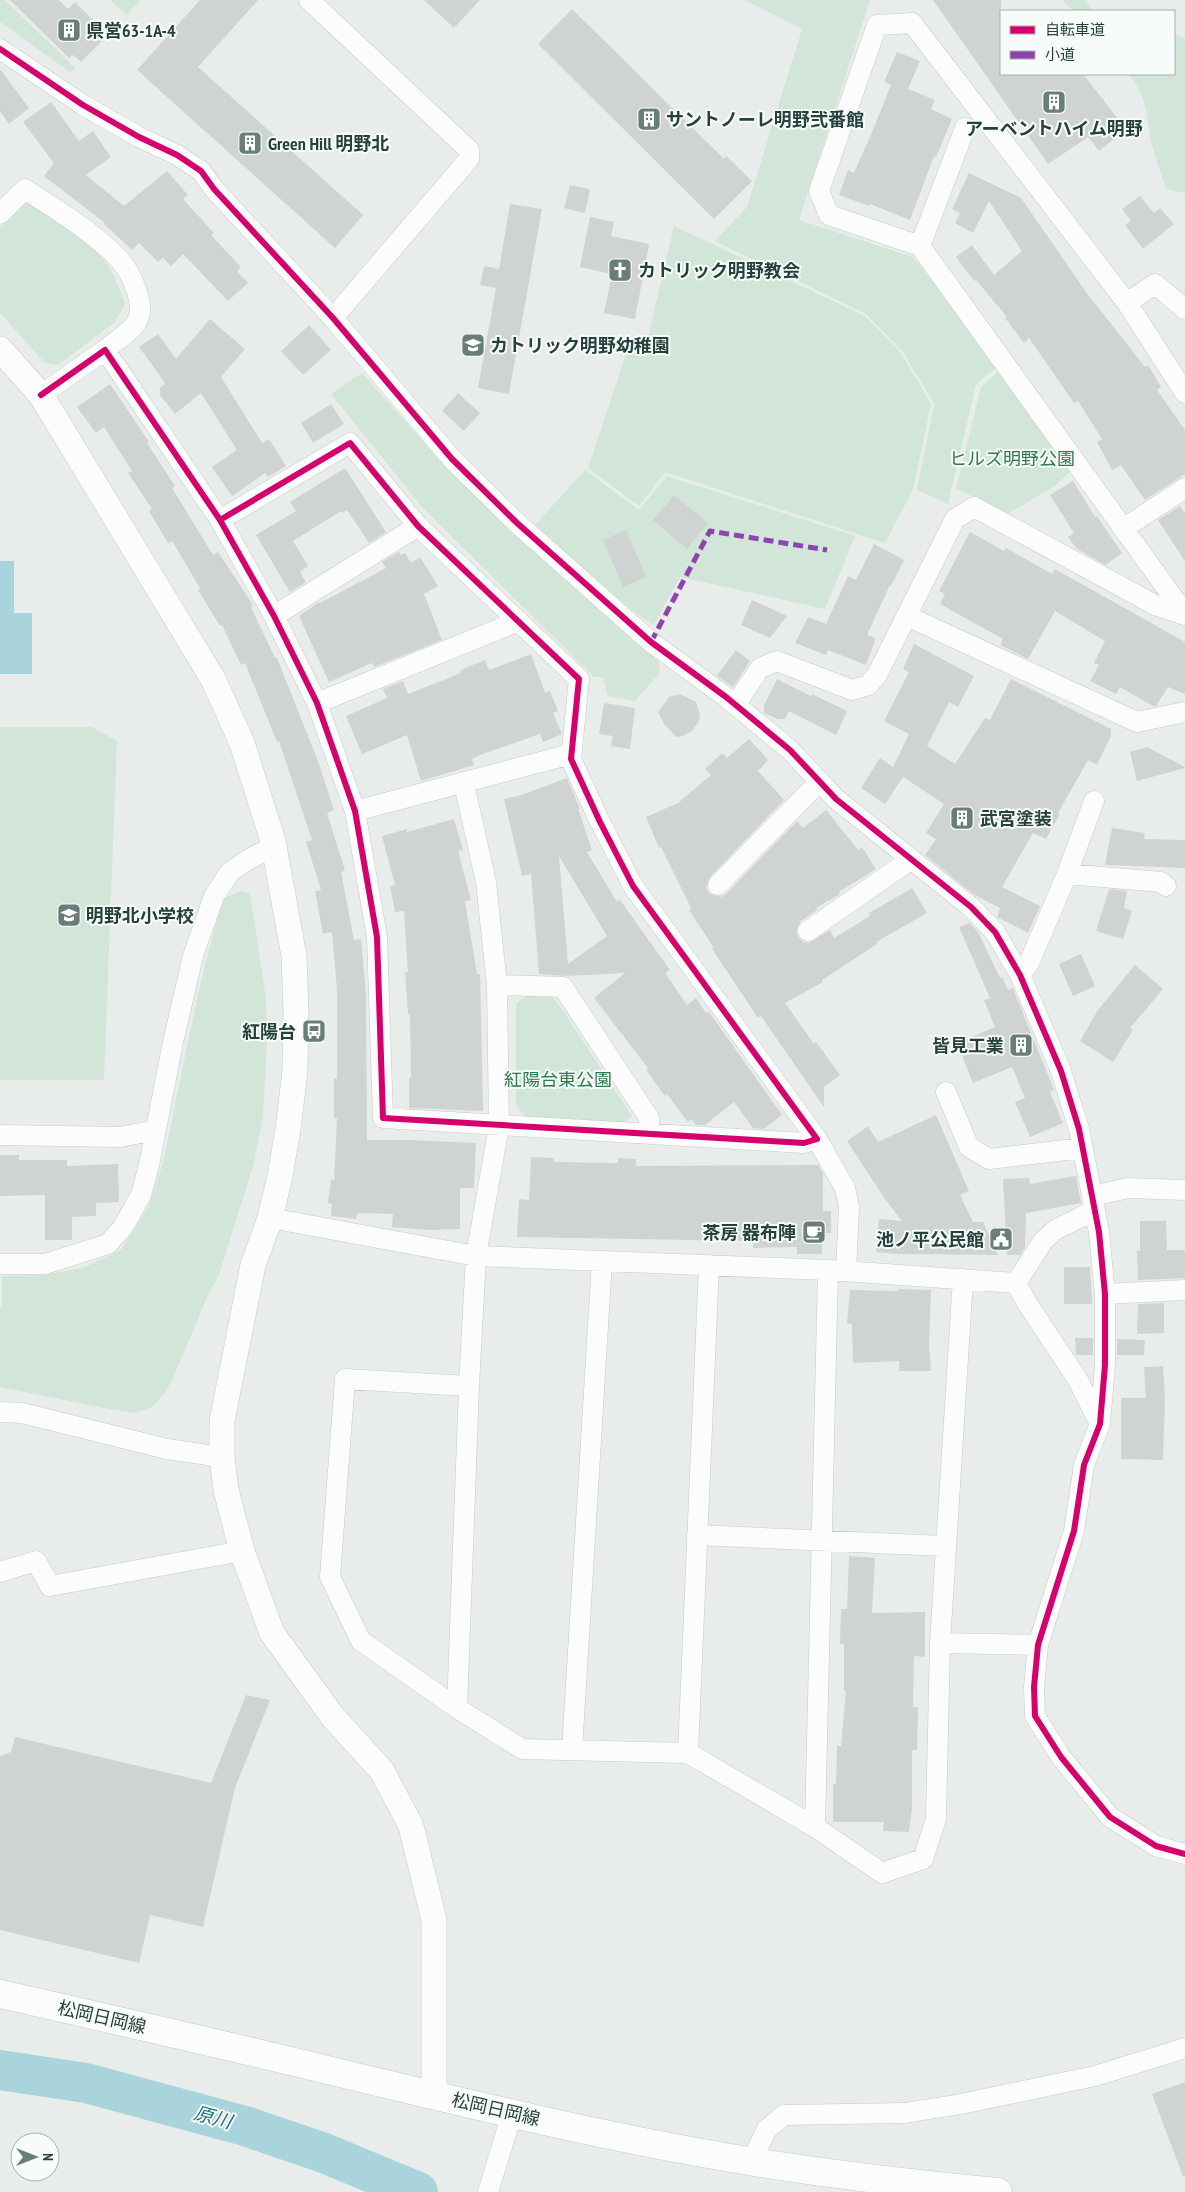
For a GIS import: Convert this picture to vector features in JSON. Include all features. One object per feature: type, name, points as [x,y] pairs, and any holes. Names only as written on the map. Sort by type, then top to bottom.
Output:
[{"type":"main road","name":"松岡日岡線","points":[[0,1994],[512,2114],[654,2144],[751,2162],[915,2184],[998,2192]]},
{"type":"street","points":[[310,0],[469,150],[470,159],[332,318]]},
{"type":"street","points":[[1185,392],[1127,303],[912,23],[877,25],[819,191],[829,215],[920,246],[1185,615]]},
{"type":"street","points":[[0,49],[83,105],[139,137],[177,155],[201,171],[214,189],[332,318],[452,459],[517,522],[651,642],[735,705],[790,750],[819,782],[910,860],[971,907],[994,932],[1020,975],[1061,1071],[1083,1148],[1094,1203],[1104,1294],[1105,1365],[1100,1424],[1084,1465],[1074,1531],[1038,1645],[1034,1687],[1035,1716],[1061,1757],[1110,1817],[1156,1846],[1185,1854]]},
{"type":"street","points":[[920,246],[966,128]]},
{"type":"street","points":[[0,214],[25,188],[119,258],[139,294],[142,308],[136,323],[105,350],[42,395]]},
{"type":"street","points":[[1127,303],[1155,284],[1185,309]]},
{"type":"street","points":[[0,349],[42,395],[213,679],[242,743],[274,846],[294,956],[296,1011],[295,1071],[280,1176],[270,1218],[253,1265],[222,1420],[222,1457],[226,1490],[242,1551],[272,1633],[333,1717],[382,1771],[411,1826],[434,1920],[434,2095]]},
{"type":"street","points":[[105,350],[220,520],[274,616],[317,703],[355,811],[378,937],[383,1118],[804,1142],[817,1140]]},
{"type":"street","points":[[220,520],[350,443],[418,526],[579,679],[571,759],[600,822],[633,886],[817,1140],[845,1188],[849,1207],[837,1271],[822,1541],[815,1827]]},
{"type":"street","points":[[1123,529],[1185,488]]},
{"type":"street","points":[[735,705],[760,668],[777,661],[852,690],[868,686],[877,675],[955,519],[974,507],[1155,605],[1185,615]]},
{"type":"street","points":[[274,616],[418,526]]},
{"type":"street","points":[[907,616],[1137,722],[1185,712]]},
{"type":"street","points":[[317,703],[519,621]]},
{"type":"street","points":[[355,811],[464,784],[571,754]]},
{"type":"street","points":[[718,885],[819,782]]},
{"type":"street","points":[[457,1708],[469,1386],[476,1256],[499,1126],[497,984],[486,882],[464,784]]},
{"type":"street","points":[[1020,975],[1029,963],[1067,874],[1094,800]]},
{"type":"street","points":[[0,1264],[45,1264],[108,1244],[123,1227],[141,1195],[193,956],[214,896],[230,872],[249,859],[274,846]]},
{"type":"street","points":[[808,931],[910,860]]},
{"type":"street","points":[[1067,874],[1161,882],[1166,886]]},
{"type":"street","points":[[497,984],[562,987],[649,1118],[649,1133]]},
{"type":"street","points":[[946,1092],[969,1147],[989,1159],[1083,1148]]},
{"type":"street","points":[[0,1135],[120,1137],[156,1130]]},
{"type":"street","points":[[1016,1283],[1043,1241],[1054,1230],[1094,1203],[1128,1188],[1185,1190]]},
{"type":"street","points":[[270,1218],[476,1256],[837,1271],[1016,1283]]},
{"type":"street","points":[[572,1750],[602,1261]]},
{"type":"street","points":[[688,1753],[709,1265]]},
{"type":"street","points":[[469,1386],[345,1379],[330,1577],[361,1641],[457,1708],[522,1749],[688,1753],[815,1827],[882,1873],[923,1859],[936,1819],[944,1546],[963,1279]]},
{"type":"street","points":[[1016,1283],[1027,1303],[1078,1380],[1100,1424]]},
{"type":"street","points":[[1104,1294],[1185,1290]]},
{"type":"street","points":[[0,1412],[22,1414],[167,1449],[222,1457]]},
{"type":"street","points":[[697,1535],[944,1546]]},
{"type":"street","points":[[0,1572],[36,1561],[50,1586],[242,1551]]},
{"type":"street","points":[[940,1643],[1038,1645]]},
{"type":"street","points":[[751,2162],[767,2129],[784,2115],[905,2113],[961,2104],[1095,2076],[1185,2048]]},
{"type":"street","points":[[488,2192],[512,2114]]},
{"type":"green space","points":[[0,0],[5,0],[75,68],[71,73],[0,22]]},
{"type":"green space","points":[[110,0],[141,0],[126,15]]},
{"type":"green space","points":[[745,0],[870,0],[799,220],[913,257],[999,366],[976,384],[948,504],[917,490],[934,404],[903,352],[866,314],[715,241],[747,207],[802,29]]},
{"type":"green space","points":[[1062,0],[1086,0],[1092,10],[1072,10]]},
{"type":"green space","points":[[1175,34],[1185,39],[1185,193],[1166,189],[1152,145],[1143,98],[1128,75],[1175,75]]},
{"type":"green space","points":[[26,203],[45,213],[82,239],[101,257],[107,264],[125,304],[114,323],[58,365],[45,363],[0,313],[0,228]]},
{"type":"green space","points":[[674,226],[865,316],[901,353],[931,404],[913,490],[885,543],[665,472],[639,506],[588,468],[631,339],[647,342]]},
{"type":"green space","name":"ヒルズ明野公園","points":[[1001,369],[1075,467],[1055,486],[1009,513],[956,489],[981,387]]},
{"type":"green space","points":[[362,373],[441,462],[659,662],[660,673],[635,701],[608,696],[603,677],[594,677],[422,507],[331,394]]},
{"type":"green space","points":[[585,470],[639,510],[667,476],[855,536],[825,609],[680,577],[654,625],[614,599],[533,527]]},
{"type":"green space","points":[[0,727],[92,727],[117,741],[104,1080],[0,1080]]},
{"type":"green space","points":[[241,891],[250,893],[266,999],[267,1044],[263,1116],[253,1166],[219,1275],[207,1297],[174,1376],[165,1393],[152,1407],[135,1413],[0,1387],[2,1276],[45,1275],[85,1267],[121,1250],[149,1206],[163,1163],[199,989],[221,904],[226,897]]},
{"type":"green space","name":"紅陽台東公園","points":[[529,994],[551,996],[560,1006],[632,1116],[621,1126],[526,1118],[516,1104],[516,1004]]},
{"type":"water","points":[[0,561],[14,561],[14,613],[32,613],[32,674],[0,674]]},
{"type":"building","name":"県営63-1A-4","points":[[10,0],[59,0],[68,9],[75,2],[100,27],[94,34],[102,41],[81,62],[73,55],[69,58]]},
{"type":"building","name":"Green Hill 明野北","points":[[200,0],[258,0],[198,67],[363,215],[335,248],[137,70]]},
{"type":"building","points":[[424,0],[480,0],[454,28]]},
{"type":"building","name":"アーベントハイム明野","points":[[933,0],[1001,0],[1000,75],[1084,75],[1126,129],[1099,151],[1088,137],[1048,164]]},
{"type":"building","name":"サントノーレ明野弐番館","points":[[572,9],[724,159],[726,156],[752,181],[714,219],[538,44]]},
{"type":"building","points":[[897,52],[920,61],[908,89],[935,100],[931,109],[952,119],[936,157],[934,156],[910,220],[870,204],[869,206],[839,195],[848,170],[854,173],[872,132],[891,85],[884,82]]},
{"type":"building","points":[[0,69],[29,108],[9,124],[0,111]]},
{"type":"building","points":[[51,102],[79,141],[93,131],[111,157],[86,175],[124,206],[167,171],[188,195],[183,199],[214,233],[211,235],[241,267],[237,271],[248,283],[228,301],[183,254],[171,266],[163,258],[158,262],[139,243],[132,250],[105,223],[44,176],[54,163],[23,122]]},
{"type":"building","points":[[969,173],[1021,198],[1086,292],[1145,367],[1148,365],[1161,387],[1157,390],[1185,430],[1185,474],[1145,500],[1121,465],[1112,470],[1097,442],[1102,439],[1078,401],[1074,403],[1029,338],[1024,343],[1005,318],[1007,317],[976,280],[974,281],[956,257],[972,245],[994,275],[1022,251],[989,201],[973,233],[955,223],[960,213],[952,209]]},
{"type":"building","points":[[570,185],[590,189],[585,213],[564,208]]},
{"type":"building","points":[[1140,196],[1154,213],[1160,208],[1174,224],[1143,249],[1125,225],[1131,221],[1122,209]]},
{"type":"building","points":[[510,204],[542,209],[509,394],[478,388],[496,288],[480,285],[484,266],[499,269]]},
{"type":"building","name":"カトリック明野教会","points":[[590,217],[614,222],[611,236],[649,244],[635,319],[604,313],[612,274],[580,267]]},
{"type":"building","points":[[210,319],[245,349],[221,377],[262,443],[269,439],[286,466],[268,477],[265,473],[232,496],[212,467],[237,450],[201,393],[175,414],[160,395],[160,388],[165,384],[163,380],[139,347],[158,334],[176,359]]},
{"type":"building","points":[[309,325],[331,350],[303,375],[281,351]]},
{"type":"building","points":[[110,384],[149,442],[147,443],[175,486],[172,488],[213,555],[218,552],[253,605],[251,607],[275,658],[277,658],[318,761],[334,810],[327,813],[345,870],[341,872],[354,940],[361,939],[366,994],[367,1140],[476,1143],[474,1188],[460,1188],[460,1229],[429,1230],[392,1227],[393,1214],[357,1213],[356,1219],[331,1216],[332,1204],[328,1203],[331,1179],[334,1180],[337,1118],[334,1118],[334,1079],[337,1079],[337,989],[332,932],[323,934],[315,891],[321,890],[306,842],[312,840],[279,741],[277,742],[245,663],[241,665],[222,625],[220,626],[198,590],[200,588],[172,541],[168,543],[149,511],[152,509],[128,473],[132,471],[104,427],[96,433],[77,407]]},
{"type":"building","points":[[458,393],[480,413],[464,431],[442,411]]},
{"type":"building","points":[[331,404],[344,424],[313,443],[301,423]]},
{"type":"building","points":[[345,468],[386,532],[369,543],[347,510],[342,513],[341,511],[293,541],[308,566],[300,572],[306,582],[290,592],[256,535],[296,511],[290,502]]},
{"type":"building","points":[[1073,481],[1095,517],[1097,516],[1122,553],[1105,565],[1077,549],[1068,537],[1074,533],[1050,495]]},
{"type":"building","points":[[674,495],[708,523],[687,549],[653,520]]},
{"type":"building","points":[[1180,506],[1185,513],[1185,561],[1158,520]]},
{"type":"building","points":[[626,530],[646,577],[623,587],[603,540]]},
{"type":"building","points":[[970,532],[1004,551],[1006,548],[1052,574],[1055,569],[1185,642],[1185,694],[1168,687],[1156,706],[1153,706],[1120,687],[1116,694],[1090,681],[1099,665],[1094,663],[1105,641],[1055,611],[1028,659],[1000,645],[1003,639],[940,604],[945,594],[939,591]]},
{"type":"building","points":[[874,544],[904,560],[867,635],[876,638],[866,665],[828,650],[826,655],[795,643],[808,617],[826,624],[848,576],[856,580]]},
{"type":"building","points":[[399,552],[401,555],[405,553],[411,563],[420,557],[438,586],[424,594],[442,640],[374,667],[372,663],[329,682],[299,616],[319,602],[386,568],[382,562]]},
{"type":"building","points":[[752,600],[787,616],[770,638],[741,625]]},
{"type":"building","points":[[914,644],[974,676],[958,707],[949,702],[927,746],[955,764],[985,718],[990,720],[1011,679],[1111,729],[1111,736],[1097,765],[1088,760],[1058,813],[1060,814],[1046,839],[1033,833],[1002,887],[1040,906],[1028,933],[997,917],[1000,908],[973,894],[925,855],[936,839],[926,833],[944,804],[903,777],[885,804],[861,788],[880,758],[893,767],[909,734],[884,721],[909,672],[903,669]]},
{"type":"building","points":[[736,650],[750,661],[733,687],[717,676]]},
{"type":"building","points":[[531,654],[545,693],[550,691],[558,711],[553,713],[562,734],[543,742],[540,734],[480,755],[472,759],[474,765],[421,781],[407,735],[362,754],[346,716],[387,698],[383,689],[403,681],[408,694],[461,673],[460,670],[485,660],[489,670]]},
{"type":"building","points":[[777,679],[847,711],[836,735],[789,711],[785,719],[778,719],[764,713],[764,705]]},
{"type":"building","points":[[680,694],[696,702],[700,715],[699,721],[692,731],[683,736],[676,737],[664,724],[658,712],[669,697]]},
{"type":"building","points":[[604,703],[635,708],[630,749],[611,746],[613,736],[599,734]]},
{"type":"building","points":[[749,739],[768,760],[758,771],[784,800],[710,877],[706,888],[710,894],[721,897],[726,894],[797,821],[803,828],[826,810],[858,850],[862,847],[876,869],[839,892],[840,894],[816,908],[817,910],[801,921],[796,932],[799,938],[803,942],[809,943],[830,930],[834,938],[870,916],[869,913],[912,888],[927,913],[876,942],[877,944],[822,980],[823,982],[785,1003],[814,1044],[816,1042],[840,1075],[824,1087],[824,1107],[761,1016],[758,1018],[712,949],[714,948],[689,910],[691,908],[661,847],[659,848],[646,817],[678,803],[711,775],[705,769],[722,753],[727,758]]},
{"type":"building","points":[[1147,747],[1185,768],[1137,781],[1130,752]]},
{"type":"building","points":[[567,778],[580,809],[578,809],[592,850],[587,852],[617,902],[620,900],[670,970],[665,973],[687,1005],[696,998],[706,1013],[709,1012],[782,1115],[764,1129],[753,1128],[734,1102],[705,1125],[696,1125],[692,1119],[688,1122],[667,1094],[665,1096],[646,1070],[648,1068],[594,998],[625,973],[567,976],[539,974],[531,874],[522,876],[504,799],[522,795]],"holes":[[[559,856],[607,936],[568,964]]]},
{"type":"building","points":[[454,819],[463,850],[458,851],[471,900],[465,901],[477,974],[480,974],[483,1111],[409,1108],[409,1078],[411,1078],[410,1014],[408,1014],[405,972],[408,972],[404,911],[395,912],[390,886],[395,885],[382,836],[407,829],[407,832]]},
{"type":"building","points":[[1112,828],[1145,833],[1144,839],[1185,840],[1185,868],[1105,865]]},
{"type":"building","points":[[1109,889],[1127,891],[1124,908],[1132,911],[1123,939],[1096,931]]},
{"type":"building","name":"皆見工業","points":[[970,923],[978,932],[1000,978],[1002,977],[1008,990],[1013,988],[1054,1090],[1050,1092],[1063,1123],[1030,1137],[1015,1102],[1025,1098],[1012,1067],[973,1083],[957,1043],[995,1027],[984,1000],[990,998],[959,927]]},
{"type":"building","points":[[1081,954],[1095,986],[1073,996],[1059,964]]},
{"type":"building","points":[[1135,965],[1163,989],[1130,1028],[1133,1030],[1113,1062],[1080,1041],[1098,1010]]},
{"type":"building","points":[[936,1115],[969,1191],[960,1195],[973,1222],[983,1222],[998,1255],[876,1252],[879,1219],[902,1221],[885,1199],[847,1141],[868,1126],[878,1142]]},
{"type":"building","points":[[0,1155],[19,1155],[19,1160],[67,1160],[67,1166],[118,1164],[119,1202],[96,1203],[96,1216],[72,1217],[72,1240],[45,1240],[45,1195],[0,1196]]},
{"type":"building","points":[[531,1157],[554,1158],[554,1162],[618,1163],[618,1158],[636,1159],[636,1166],[818,1165],[823,1173],[823,1211],[831,1211],[831,1233],[822,1233],[822,1254],[797,1254],[797,1247],[753,1248],[753,1241],[517,1237],[519,1199],[529,1200]]},
{"type":"building","points":[[1076,1176],[1081,1203],[1026,1213],[1025,1247],[1020,1255],[1007,1255],[1003,1179],[1029,1178],[1030,1184]]},
{"type":"building","points":[[1140,1221],[1166,1221],[1167,1250],[1185,1250],[1185,1278],[1138,1280],[1137,1251],[1140,1251]]},
{"type":"building","points":[[1064,1267],[1090,1267],[1092,1304],[1064,1304]]},
{"type":"building","points":[[898,1289],[931,1290],[929,1346],[931,1371],[899,1371],[899,1361],[853,1363],[852,1324],[847,1323],[850,1290],[898,1291]]},
{"type":"building","points":[[1164,1303],[1164,1333],[1137,1334],[1138,1304]]},
{"type":"building","points":[[1075,1338],[1093,1338],[1093,1355],[1076,1355]]},
{"type":"building","points":[[1117,1339],[1145,1340],[1144,1355],[1117,1355]]},
{"type":"building","points":[[1163,1366],[1165,1398],[1163,1460],[1121,1459],[1121,1398],[1146,1398],[1144,1367]]},
{"type":"building","points":[[849,1556],[875,1558],[872,1613],[925,1612],[925,1657],[914,1656],[913,1707],[918,1707],[917,1750],[912,1750],[912,1808],[909,1832],[883,1831],[884,1822],[833,1822],[833,1784],[836,1784],[837,1746],[841,1746],[846,1691],[844,1691],[844,1644],[840,1644],[841,1609],[847,1609]]},
{"type":"building","points":[[246,1695],[270,1700],[235,1788],[203,1927],[150,1915],[139,1963],[0,1930],[0,1756],[11,1752],[15,1737],[211,1783]]},
{"type":"building","points":[[1185,2082],[1185,2176],[1183,2176],[1152,2094]]},
{"type":"waterway","name":"原川","points":[[0,2070],[86,2083],[245,2126],[324,2153],[418,2192]]},
{"type":"marked path","points":[[651,642],[710,531],[827,550]]},
{"type":"cycle path","points":[[0,49],[83,105],[139,137],[177,155],[201,171],[214,189],[333,318],[452,459],[517,523],[651,642],[726,697],[790,750],[836,799],[971,907],[995,932],[1020,975],[1061,1071],[1079,1129],[1099,1232],[1105,1294],[1105,1365],[1100,1424],[1084,1465],[1074,1531],[1038,1645],[1034,1687],[1035,1716],[1061,1757],[1110,1817],[1156,1846],[1185,1854]]},
{"type":"cycle path","points":[[41,395],[105,350],[220,520],[350,443],[418,526],[579,679],[571,759],[600,822],[633,886],[817,1139],[804,1143],[383,1118],[377,937],[355,811],[317,703],[274,616],[220,520]]},
{"type":"place","name":"県営63-1A-4","points":[[69,30]]},
{"type":"place","name":"アーベントハイム明野","points":[[1054,102]]},
{"type":"place","name":"サントノーレ明野弐番館","points":[[649,119]]},
{"type":"place","name":"Green Hill 明野北","points":[[250,143]]},
{"type":"place","name":"カトリック明野教会","points":[[620,270]]},
{"type":"place","name":"カトリック明野幼稚園","points":[[473,345]]},
{"type":"place","name":"武宮塗装","points":[[962,818]]},
{"type":"place","name":"明野北小学校","points":[[69,915]]},
{"type":"place","name":"紅陽台","points":[[314,1031]]},
{"type":"place","name":"皆見工業","points":[[1021,1045]]},
{"type":"place","name":"茶房 器布陣","points":[[814,1232]]},
{"type":"place","name":"池ノ平公民館","points":[[1001,1239]]}]
